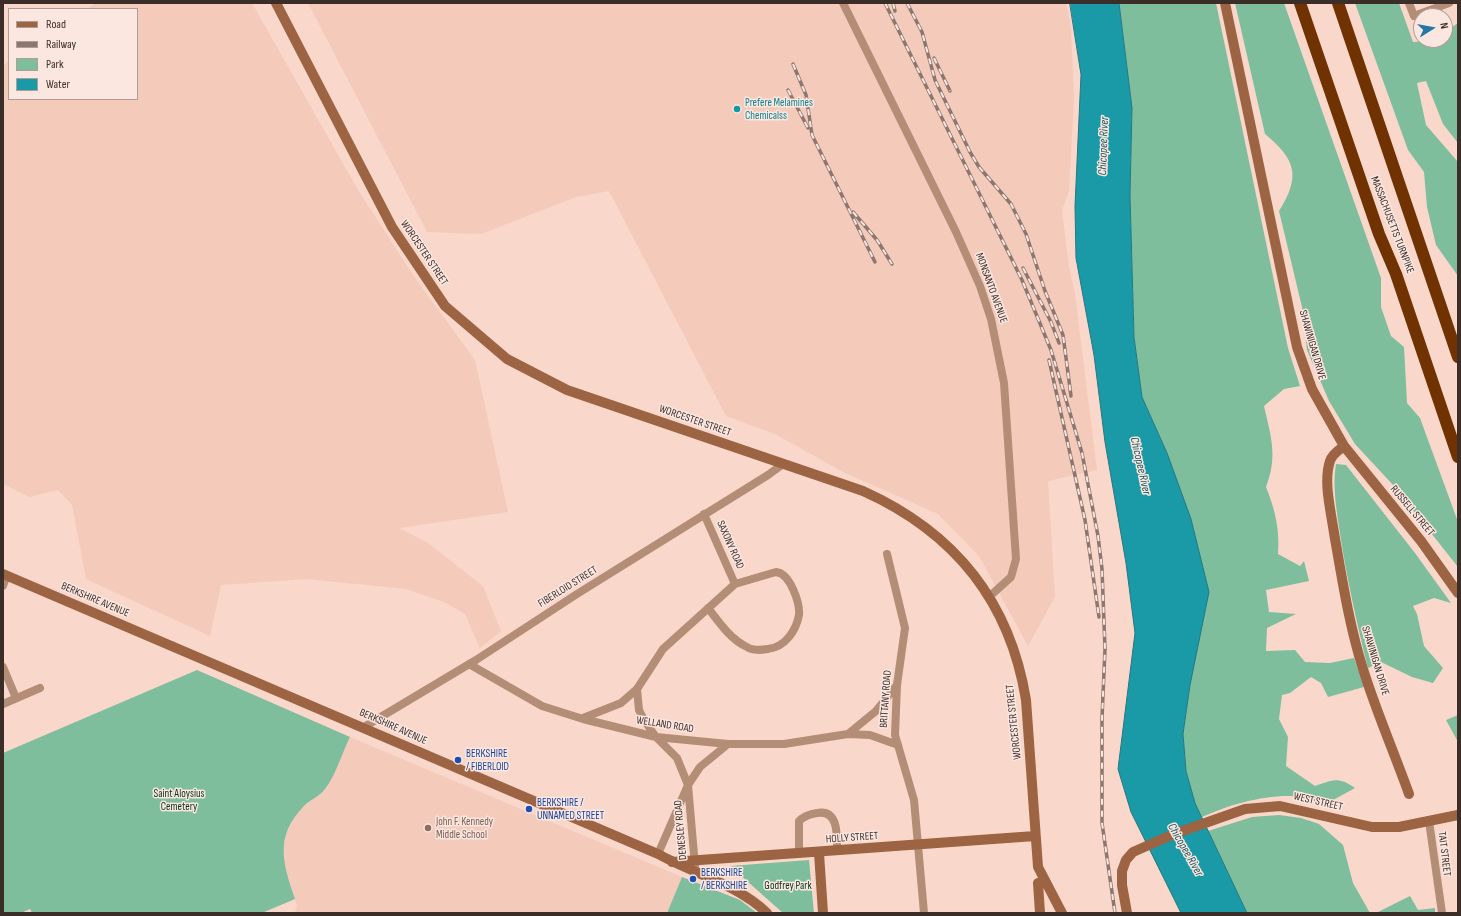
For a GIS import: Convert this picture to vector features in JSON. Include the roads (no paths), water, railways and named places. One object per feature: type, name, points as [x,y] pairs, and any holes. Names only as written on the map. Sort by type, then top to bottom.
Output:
[{"type":"highway","name":"MASSACHUSETTS TURNPIKE","points":[[1300,3],[1379,234],[1396,274],[1458,457]]},
{"type":"highway","name":"MASSACHUSETTS TURNPIKE","points":[[1338,3],[1458,357]]},
{"type":"main road","name":"WORCESTER STREET","points":[[276,3],[392,227],[445,306],[507,359],[567,390],[858,489],[886,502],[914,518],[934,533],[957,555],[989,597],[1008,634],[1023,682],[1026,700],[1038,867],[1062,913]]},
{"type":"main road","name":"SHAWINIGAN DRIVE","points":[[1225,3],[1297,346],[1312,389],[1344,446],[1335,452],[1330,460],[1328,477],[1330,506],[1354,639],[1363,670],[1409,794]]},
{"type":"main road","name":"RUSSELL STREET","points":[[1344,446],[1421,540],[1458,593]]},
{"type":"main road","name":"BERKSHIRE AVENUE","points":[[5,575],[364,727],[451,766],[658,854],[672,862],[739,892],[767,913]]},
{"type":"main road","name":"WEST STREET","points":[[1127,913],[1122,885],[1123,867],[1130,854],[1174,834],[1246,809],[1280,806],[1372,827],[1399,827],[1458,815]]},
{"type":"main road","name":"HOLLY STREET","points":[[672,862],[1035,836]]},
{"type":"main road","points":[[820,852],[823,913]]},
{"type":"main road","points":[[1038,884],[1040,913]]},
{"type":"street","name":"MONSANTO AVENUE","points":[[843,3],[956,232],[984,295],[995,330],[1004,390],[1016,559],[1011,577],[989,597]]},
{"type":"street","points":[[1409,3],[1414,16],[1449,3]]},
{"type":"street","name":"FIBERLOID STREET","points":[[364,727],[469,664],[704,514],[768,475],[783,464]]},
{"type":"street","name":"SAXONY ROAD","points":[[704,514],[735,584]]},
{"type":"street","name":"BRITTANY ROAD","points":[[887,554],[906,628],[897,685],[895,735],[914,800],[924,913]]},
{"type":"street","points":[[583,719],[621,703],[637,689],[663,649],[708,608],[735,584],[776,572],[781,573],[787,577],[792,586],[799,614],[795,630],[786,641],[773,649],[760,650],[748,648],[740,643],[721,625],[708,608]]},
{"type":"street","points":[[3,586],[5,575]]},
{"type":"street","name":"WELLAND ROAD","points":[[469,664],[542,706],[583,719],[656,737],[728,744],[784,744],[848,734],[870,735],[898,745]]},
{"type":"street","points":[[3,667],[16,698]]},
{"type":"street","points":[[848,734],[876,711],[897,685]]},
{"type":"street","points":[[3,704],[40,688]]},
{"type":"street","name":"DENESLEY ROAD","points":[[637,689],[639,710],[656,737],[681,764],[688,785],[696,872]]},
{"type":"street","name":"DENESLEY ROAD","points":[[658,854],[688,785],[700,767],[728,744]]},
{"type":"street","points":[[799,854],[799,821],[807,815],[822,812],[827,813],[834,820],[837,851]]},
{"type":"street","name":"TAIT STREET","points":[[1429,821],[1442,913]]},
{"type":"water","name":"Chicopee River","points":[[1070,3],[1119,3],[1132,108],[1130,195],[1134,337],[1142,397],[1167,453],[1191,519],[1209,592],[1190,685],[1183,734],[1186,771],[1195,803],[1247,913],[1181,913],[1131,812],[1118,769],[1135,633],[1126,563],[1105,442],[1094,355],[1076,258],[1075,206],[1081,75]]},
{"type":"railway","points":[[885,3],[1022,280],[1051,350],[1082,453],[1098,536],[1102,569],[1105,649],[1102,718],[1102,823],[1115,913]]},
{"type":"railway","points":[[893,3],[895,11]]},
{"type":"railway","points":[[907,3],[922,32],[935,80],[970,152],[979,167],[1011,204],[1026,234],[1045,291],[1063,335],[1071,396]]},
{"type":"railway","points":[[934,58],[950,91]]},
{"type":"railway","points":[[793,64],[806,95],[812,135],[875,262]]},
{"type":"railway","points":[[788,90],[808,128]]},
{"type":"railway","points":[[853,212],[877,240],[892,264]]},
{"type":"railway","points":[[1023,268],[1051,322],[1059,343]]},
{"type":"railway","points":[[1049,360],[1085,520],[1099,617]]},
{"type":"place","name":"Prefere Melamines Chemicalss","points":[[737,109]]},
{"type":"place","name":"BERKSHIRE / FIBERLOID","points":[[458,760]]},
{"type":"place","name":"BERKSHIRE / UNNAMED STREET","points":[[529,809]]},
{"type":"place","name":"John F. Kennedy Middle School","points":[[428,828]]},
{"type":"place","name":"BERKSHIRE / BERKSHIRE","points":[[693,879]]},
{"type":"park label","name":"Saint Aloysius Cemetery","points":[[179,800]]},
{"type":"park label","name":"Godfrey Park","points":[[788,886]]}]
